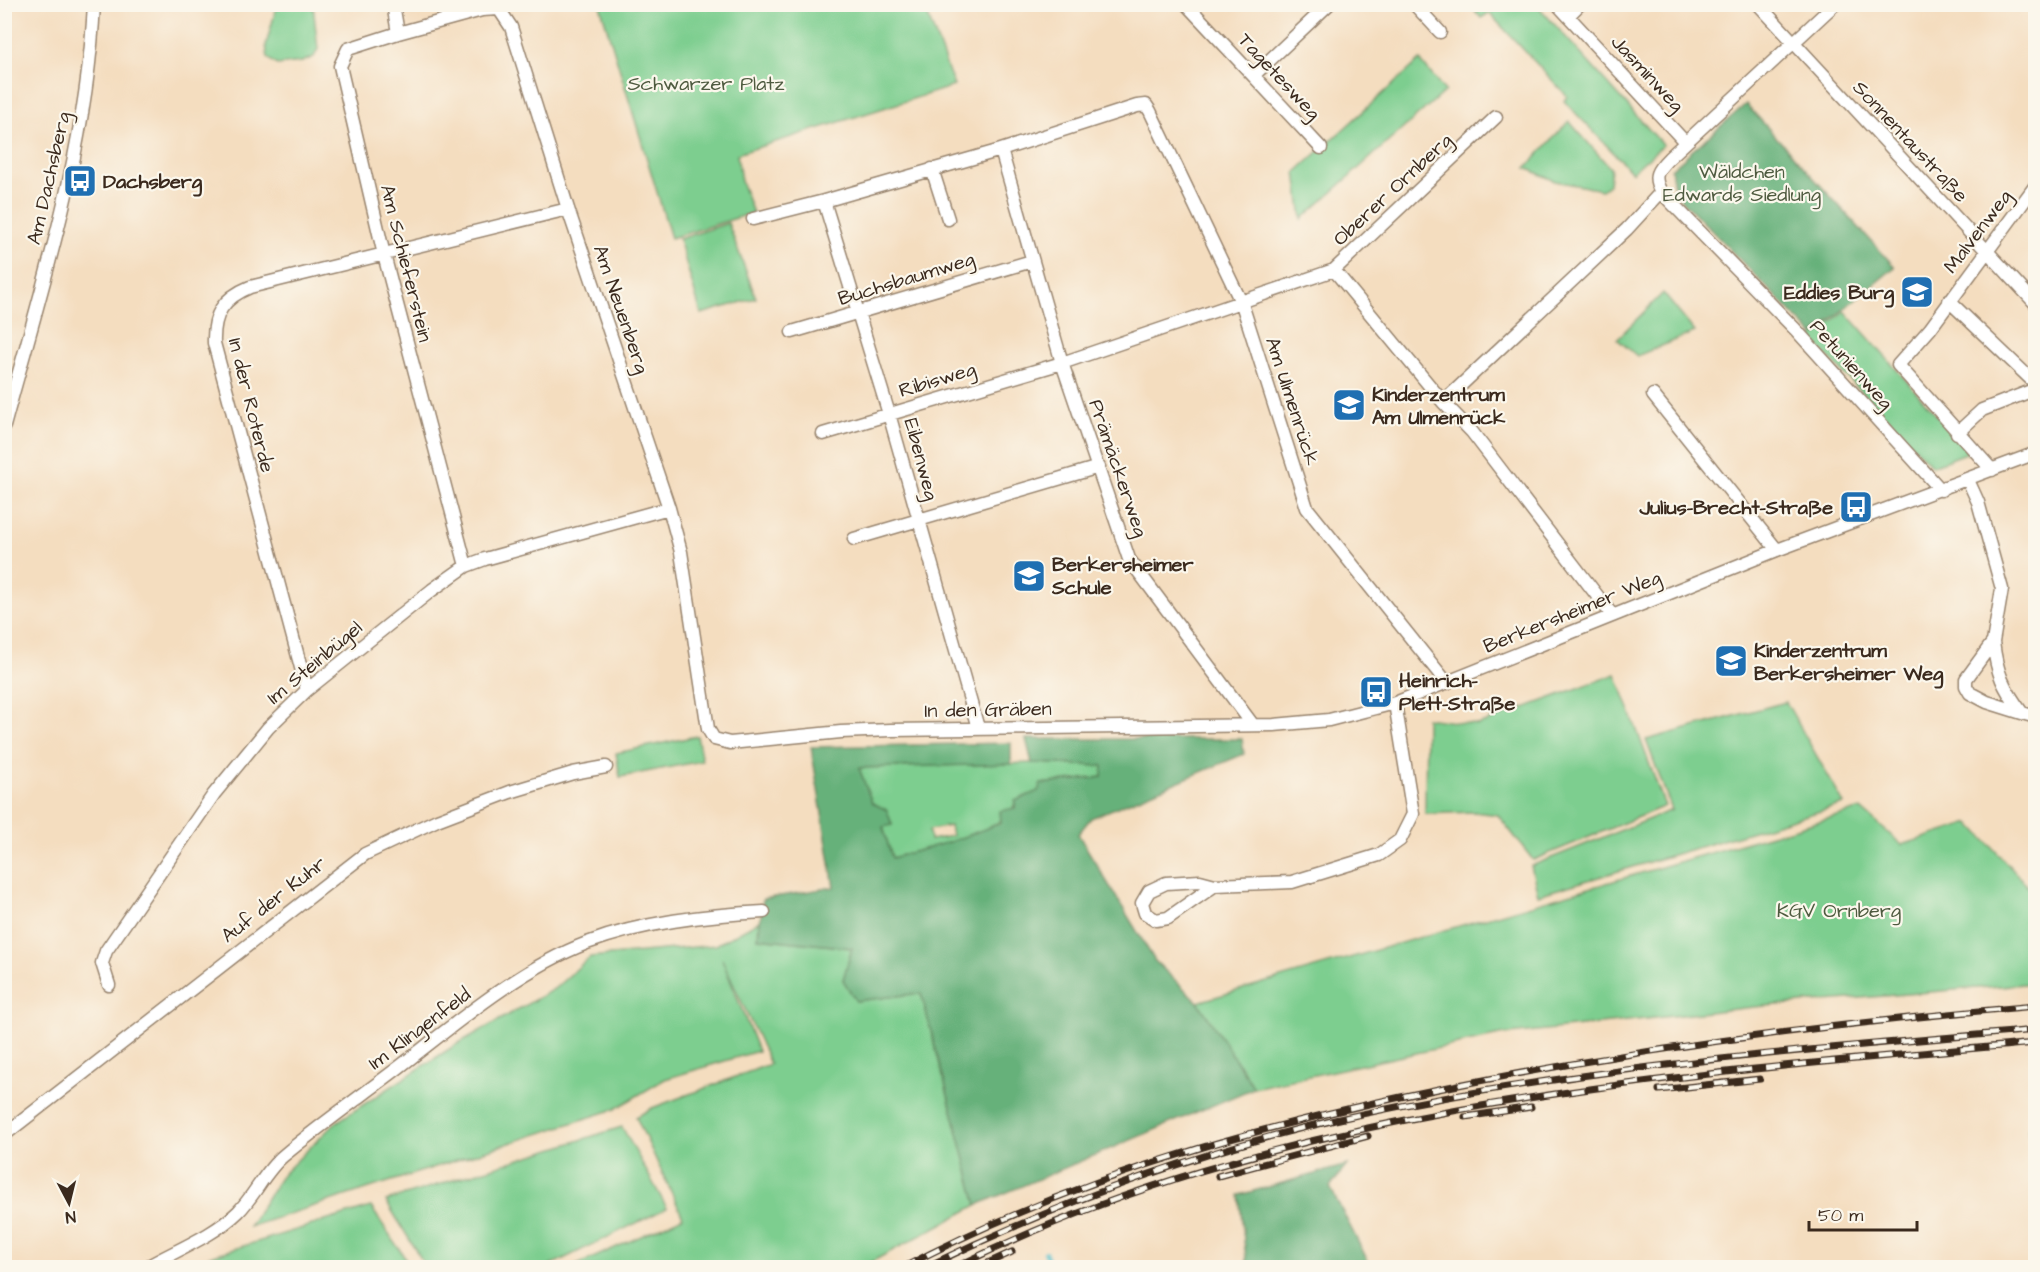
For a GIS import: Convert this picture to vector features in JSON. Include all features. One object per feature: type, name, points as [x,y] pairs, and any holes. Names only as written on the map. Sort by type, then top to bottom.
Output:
[{"type":"street","name":"Am Dachsberg","points":[[4,426],[73,173],[91,67],[94,4]]},
{"type":"street","points":[[393,4],[398,33]]},
{"type":"street","name":"Tagetesweg","points":[[1186,4],[1321,148]]},
{"type":"street","points":[[1254,75],[1329,4]]},
{"type":"street","points":[[1414,4],[1440,33]]},
{"type":"street","name":"Jasminweg","points":[[1557,4],[1685,142]]},
{"type":"street","points":[[1568,16],[1580,4]]},
{"type":"street","name":"Sonnentaustraße","points":[[1758,4],[2036,304]]},
{"type":"street","points":[[1443,402],[1627,229],[1661,192],[1655,181],[1656,171],[1835,4]]},
{"type":"street","name":"Am Neuenberg","points":[[398,33],[482,10],[500,9],[511,27],[567,209],[669,508],[681,552],[708,729]]},
{"type":"street","name":"Am Schieferstein","points":[[398,33],[348,49],[340,66],[384,255],[466,566]]},
{"type":"street","name":"Am Ulmenrück","points":[[1001,150],[1146,105],[1242,304],[1306,507],[1447,683]]},
{"type":"street","name":"Oberer Ornberg","points":[[1496,117],[1334,270],[1443,402],[1472,432],[1612,615]]},
{"type":"street","points":[[753,219],[1001,150]]},
{"type":"street","name":"Prämäckerweg","points":[[1001,150],[1062,363],[1129,559],[1253,725]]},
{"type":"street","points":[[932,169],[948,219]]},
{"type":"street","name":"Malvenweg","points":[[1992,470],[1898,365],[1930,329],[2036,185]]},
{"type":"street","name":"Petunienweg","points":[[1661,192],[1795,329],[1941,490]]},
{"type":"street","name":"Eibenweg","points":[[824,201],[857,314],[890,414],[978,728]]},
{"type":"street","name":"In der Roterde","points":[[307,690],[217,354],[214,328],[222,304],[241,291],[567,209]]},
{"type":"street","name":"Buchsbaumweg","points":[[792,332],[1032,261]]},
{"type":"street","points":[[1062,363],[1242,304],[1334,270]]},
{"type":"street","name":"Malvenweg","points":[[1949,301],[2036,386],[1982,410],[1957,433]]},
{"type":"street","name":"Ribisweg","points":[[823,434],[1062,363]]},
{"type":"street","points":[[1653,395],[1777,550]]},
{"type":"street","name":"Berkersheimer Weg","points":[[1274,725],[1329,720],[1395,703],[1777,550],[2036,453]]},
{"type":"street","points":[[854,539],[1099,467]]},
{"type":"street","points":[[1968,480],[1978,502],[2002,589],[1993,642],[1998,676],[2022,713]]},
{"type":"street","name":"Im Steinbügel","points":[[109,985],[102,963],[106,951],[214,794],[268,728],[307,690],[466,566],[669,508]]},
{"type":"street","points":[[1993,642],[1966,679],[1966,686],[1970,693],[1987,702],[2036,717]]},
{"type":"street","points":[[1215,885],[1168,918],[1156,920],[1145,914],[1142,903],[1149,891],[1166,883],[1200,882],[1215,885],[1292,882],[1379,855],[1400,840],[1413,814],[1395,703]]},
{"type":"street","name":"In den Gräben","points":[[708,729],[714,739],[730,743],[841,732],[1274,725]]},
{"type":"street","name":"Auf der Kuhr","points":[[4,1135],[365,854],[437,820],[510,792],[573,773],[606,767]]},
{"type":"street","name":"Im Klingenfeld","points":[[145,1268],[211,1234],[236,1214],[257,1191],[281,1158],[478,1006],[543,966],[586,944],[634,930],[706,916],[764,912]]},
{"type":"green space","points":[[277,5],[313,5],[318,49],[314,57],[302,62],[277,65],[268,58],[266,45]]},
{"type":"green space","name":"Schwarzer Platz","points":[[600,5],[924,5],[954,86],[737,154],[741,181],[753,213],[671,238]]},
{"type":"green space","points":[[1470,5],[1537,5],[1663,145],[1632,172],[1564,101],[1567,96],[1489,13],[1481,18]]},
{"type":"green space","points":[[1420,60],[1445,91],[1302,219],[1296,172]]},
{"type":"green space","name":"Wäldchen Edwards Siedlung","points":[[1746,104],[1895,267],[1813,335],[1675,193],[1671,169]]},
{"type":"green space","points":[[1569,121],[1611,169],[1609,184],[1602,190],[1555,181],[1526,168]]},
{"type":"green space","points":[[728,223],[756,298],[701,314],[679,239]]},
{"type":"green space","points":[[1663,293],[1695,332],[1637,356],[1617,339]]},
{"type":"green space","points":[[1845,311],[1969,452],[1932,466],[1811,339]]},
{"type":"green space","points":[[1616,674],[1665,806],[1533,860],[1498,815],[1474,812],[1425,814],[1426,718],[1478,725]]},
{"type":"green space","points":[[1786,702],[1844,804],[1538,895],[1531,866],[1672,810],[1646,740]]},
{"type":"green space","points":[[697,736],[702,761],[620,777],[616,753]]},
{"type":"green space","points":[[1026,739],[1242,739],[1244,754],[1091,818],[1078,834],[1155,961],[1198,1002],[1254,1088],[977,1205],[921,993],[856,1001],[843,980],[852,948],[758,938],[763,899],[834,887],[811,747],[1011,743],[1011,764],[859,768],[872,803],[887,810],[892,825],[883,827],[892,858],[952,841],[1001,823],[1000,811],[1015,808],[1015,801],[1038,791],[1041,784],[1102,777],[1103,766],[1032,763]]},
{"type":"green space","points":[[1032,763],[1104,766],[1102,777],[1041,784],[1039,791],[1015,801],[1010,812],[999,822],[982,830],[942,845],[892,858],[883,827],[892,824],[886,810],[872,803],[859,768]],"holes":[[[950,826],[952,836],[930,840],[929,830]]]},
{"type":"green space","name":"KGV Ornberg","points":[[1861,809],[1902,845],[1970,823],[2035,894],[2035,983],[1754,1007],[1500,1035],[1254,1088],[1198,1002]]},
{"type":"green space","points":[[759,921],[758,938],[852,948],[843,980],[856,1001],[921,993],[977,1205],[862,1267],[573,1267],[683,1217],[636,1117],[652,1108],[770,1064],[722,959],[758,1051],[665,1079],[615,1109],[249,1227],[281,1176],[335,1123],[457,1044],[554,989],[590,957],[716,945]]},
{"type":"green space","points":[[622,1127],[667,1208],[547,1267],[426,1267],[386,1201]]},
{"type":"green space","points":[[2036,1128],[2035,1166],[2028,1129]]},
{"type":"green space","points":[[1347,1165],[1330,1187],[1371,1267],[1247,1267],[1239,1195]]},
{"type":"green space","points":[[371,1207],[411,1267],[181,1267],[204,1258]]},
{"type":"waterway","points":[[1045,1252],[1052,1268]]},
{"type":"railway","points":[[902,1268],[1047,1201],[1121,1174],[1196,1149],[1350,1108],[1505,1076],[1703,1043],[1836,1026],[2036,1006]]},
{"type":"railway","points":[[924,1268],[1024,1223],[1126,1182],[1229,1148],[1335,1120],[1421,1102],[1595,1074],[1860,1045],[2036,1030]]},
{"type":"railway","points":[[954,1268],[1081,1212],[1212,1168],[1346,1133],[1483,1106],[1621,1085],[1760,1068],[2036,1043]]},
{"type":"railway","points":[[1659,1090],[1760,1079]]},
{"type":"railway","points":[[1465,1117],[1531,1107]]},
{"type":"railway","points":[[1218,1176],[1368,1136]]},
{"type":"railway","points":[[977,1268],[1012,1252]]},
{"type":"place","name":"Dachsberg","points":[[80,181]]},
{"type":"place","name":"Eddies Burg","points":[[1917,292]]},
{"type":"place","name":"Kinderzentrum Am Ulmenrück","points":[[1349,405]]},
{"type":"place","name":"Julius-Brecht-Straße","points":[[1856,507]]},
{"type":"place","name":"Berkersheimer Schule","points":[[1029,576]]},
{"type":"place","name":"Kinderzentrum Berkersheimer Weg","points":[[1731,661]]},
{"type":"place","name":"Heinrich- Plett-Straße","points":[[1376,692]]}]
